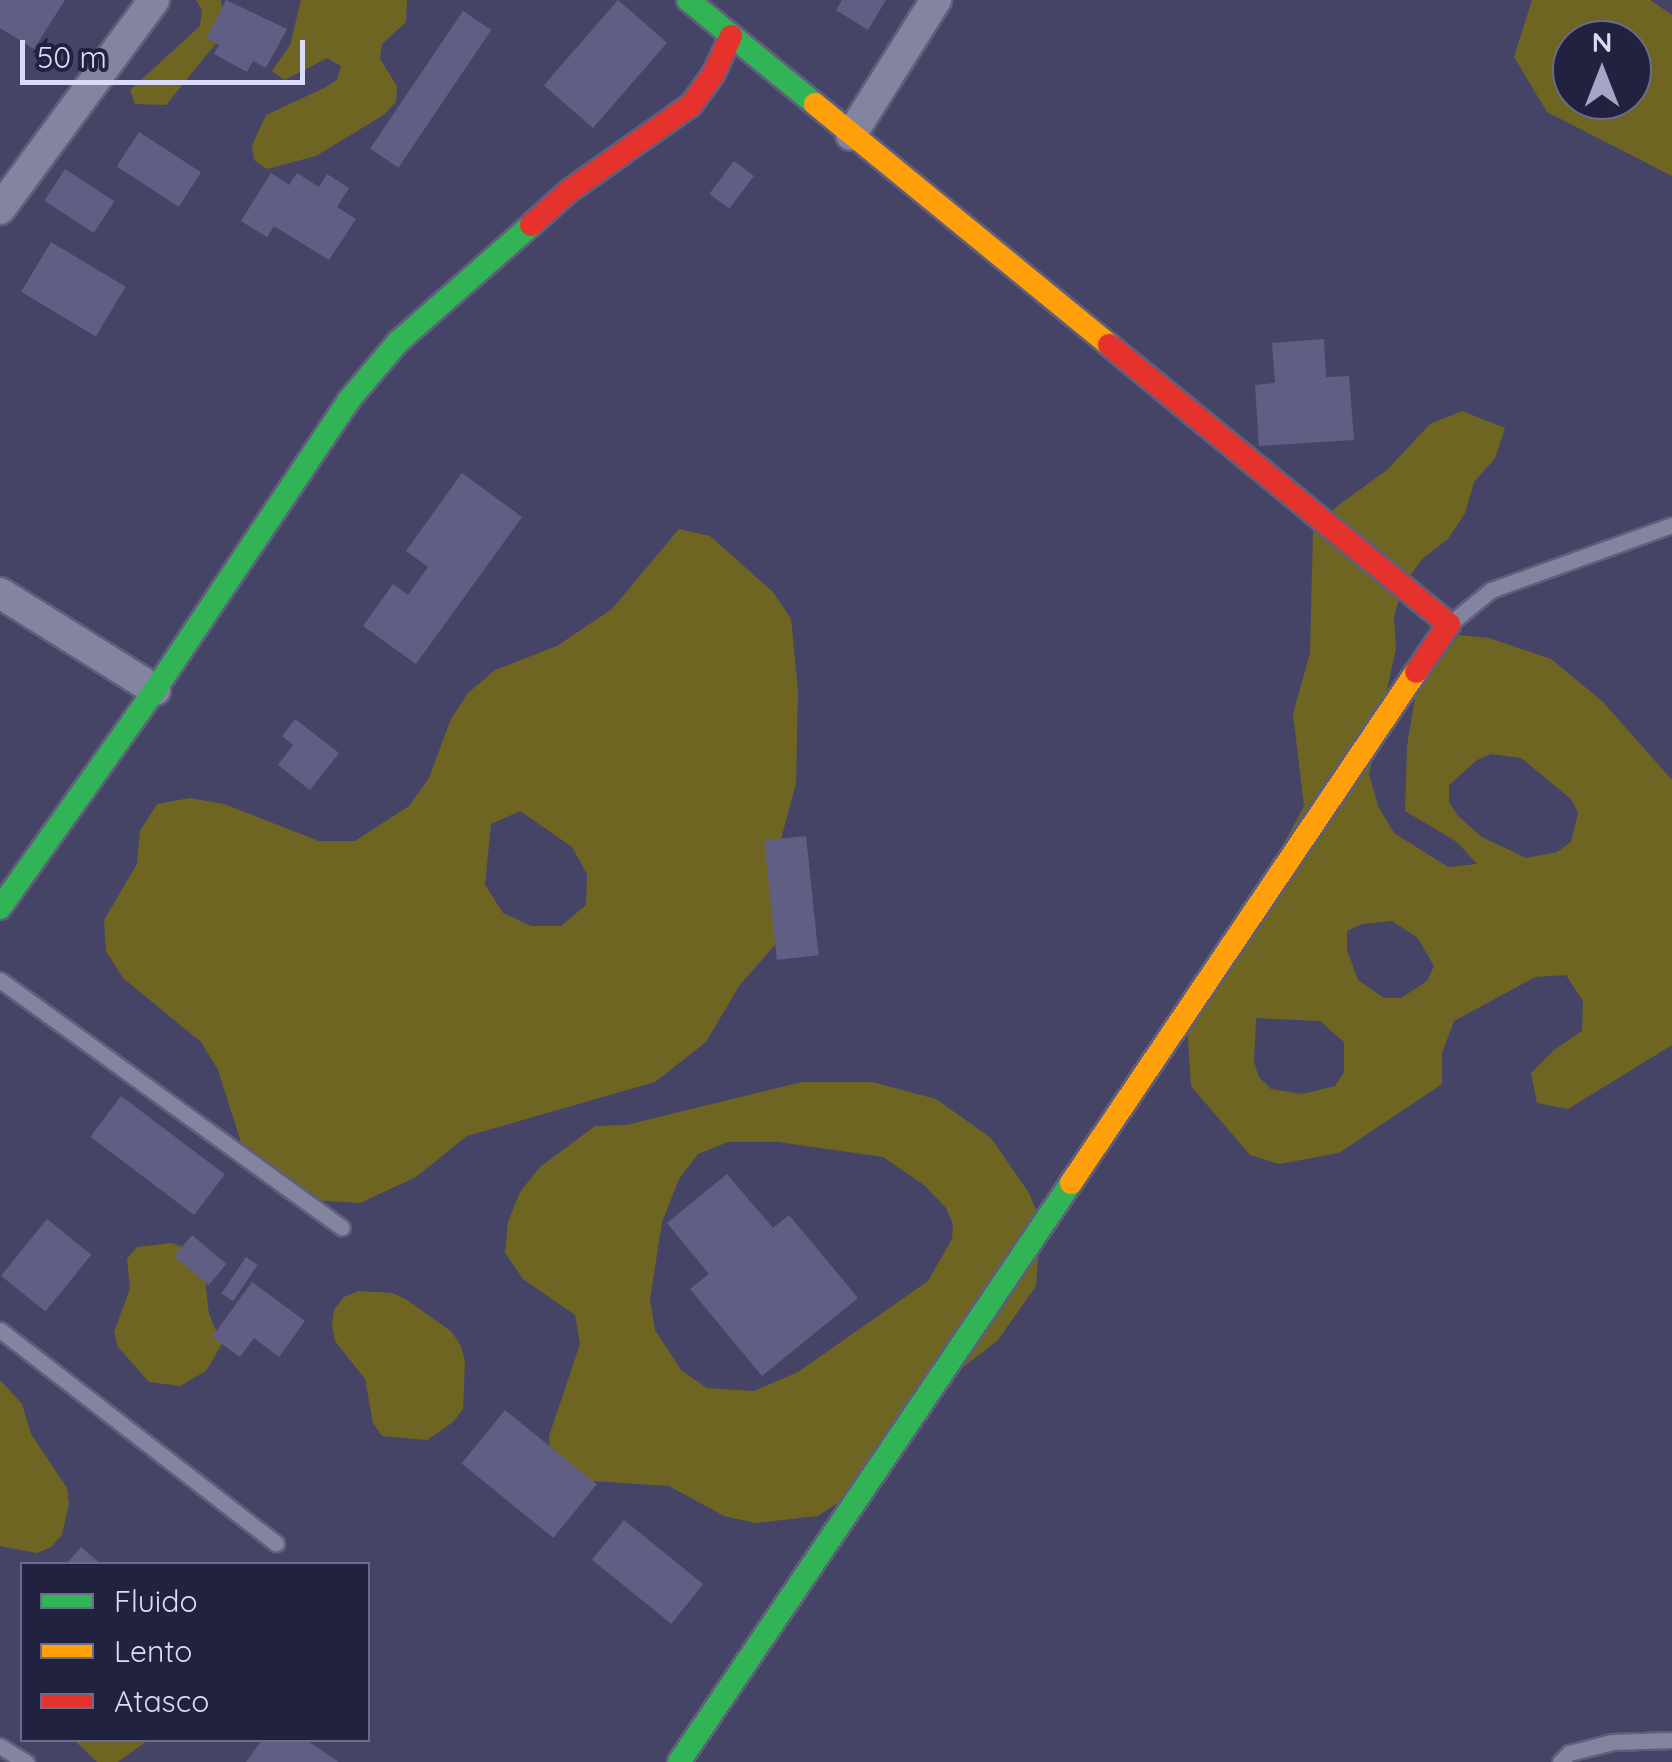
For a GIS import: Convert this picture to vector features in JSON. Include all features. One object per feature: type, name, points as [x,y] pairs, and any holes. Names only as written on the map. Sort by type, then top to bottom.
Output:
[{"type":"street","points":[[0,208],[154,0]]},
{"type":"street","points":[[680,1762],[1449,624],[688,0]]},
{"type":"street","points":[[851,135],[936,0]]},
{"type":"street","points":[[0,908],[155,690],[349,400],[398,342],[569,191],[691,106],[713,74],[731,36]]},
{"type":"street","points":[[0,593],[155,690]]},
{"type":"lane","points":[[1449,624],[1492,590],[1672,525]]},
{"type":"lane","points":[[0,980],[342,1228]]},
{"type":"lane","points":[[0,1330],[276,1543]]},
{"type":"lane","points":[[1560,1762],[1569,1753],[1612,1742],[1672,1740]]},
{"type":"lane","points":[[0,1746],[26,1762]]},
{"type":"shaded area","points":[[196,0],[221,0],[226,31],[166,105],[135,104],[130,90],[200,26],[202,10]]},
{"type":"shaded area","points":[[301,0],[407,0],[406,22],[382,44],[380,59],[397,86],[396,102],[385,114],[316,156],[267,169],[254,160],[252,145],[266,115],[337,80],[341,66],[327,58],[285,80],[272,71],[290,45]]},
{"type":"shaded area","points":[[1532,0],[1650,0],[1672,15],[1672,176],[1563,120],[1652,120],[1652,20],[1552,20],[1552,115],[1514,57]]},
{"type":"shaded area","points":[[1462,411],[1505,428],[1495,458],[1474,482],[1465,513],[1448,539],[1423,558],[1403,585],[1394,617],[1396,648],[1369,774],[1378,806],[1394,833],[1448,867],[1477,864],[1457,842],[1405,811],[1407,746],[1417,685],[1459,635],[1489,638],[1551,659],[1603,702],[1672,780],[1672,1045],[1568,1109],[1537,1103],[1531,1073],[1554,1050],[1582,1031],[1583,1001],[1566,975],[1535,977],[1454,1021],[1442,1053],[1442,1084],[1339,1153],[1279,1164],[1250,1155],[1191,1086],[1187,1024],[1304,806],[1293,714],[1310,653],[1313,531],[1336,507],[1387,470],[1430,424]],"holes":[[[1491,754],[1521,758],[1571,799],[1578,813],[1571,842],[1557,852],[1526,858],[1482,837],[1458,816],[1449,802],[1449,785],[1477,760]],[[1392,921],[1418,938],[1434,966],[1427,981],[1401,998],[1384,998],[1358,980],[1347,950],[1347,931],[1362,924]],[[1256,1018],[1320,1021],[1344,1042],[1344,1072],[1335,1086],[1302,1094],[1271,1089],[1259,1077],[1254,1062]]]},
{"type":"shaded area","points":[[679,529],[710,536],[773,592],[791,619],[798,690],[796,783],[771,876],[781,938],[739,986],[706,1042],[655,1082],[467,1136],[416,1177],[360,1203],[296,1199],[247,1161],[218,1070],[201,1042],[123,978],[106,951],[104,920],[137,864],[140,831],[157,804],[190,798],[224,804],[319,841],[355,841],[409,806],[429,778],[451,719],[468,693],[495,670],[557,646],[612,609]],"holes":[[[520,811],[572,847],[587,874],[586,905],[561,926],[531,926],[503,913],[485,885],[491,824]]]},
{"type":"shaded area","points":[[802,1082],[872,1082],[936,1099],[991,1138],[1029,1193],[1041,1222],[1036,1286],[998,1340],[948,1379],[845,1498],[818,1516],[755,1523],[724,1516],[669,1486],[577,1480],[551,1466],[549,1436],[580,1344],[575,1315],[523,1279],[505,1253],[508,1222],[520,1192],[540,1167],[595,1126],[626,1125]],"holes":[[[728,1142],[778,1142],[883,1157],[924,1185],[946,1208],[953,1224],[952,1239],[928,1281],[798,1372],[754,1391],[707,1388],[681,1370],[655,1330],[650,1299],[662,1222],[679,1179],[698,1154]]]},
{"type":"shaded area","points":[[171,1243],[202,1253],[209,1314],[222,1344],[206,1371],[180,1386],[149,1382],[118,1347],[114,1332],[130,1289],[127,1259],[137,1247]]},
{"type":"shaded area","points":[[359,1291],[393,1293],[407,1300],[452,1332],[461,1346],[465,1361],[463,1409],[453,1422],[427,1440],[382,1436],[373,1423],[365,1379],[335,1341],[334,1310],[344,1297]]},
{"type":"shaded area","points":[[0,1380],[22,1404],[31,1434],[67,1488],[69,1504],[62,1535],[51,1547],[37,1553],[0,1546]]},
{"type":"shaded area","points":[[76,1742],[145,1742],[118,1762],[97,1762]]},
{"type":"building","points":[[0,0],[65,0],[34,49],[0,28]]},
{"type":"building","points":[[226,0],[287,29],[266,68],[253,61],[247,72],[214,54],[219,45],[206,38]]},
{"type":"building","points":[[618,0],[667,43],[593,128],[544,85]]},
{"type":"building","points":[[842,0],[886,0],[868,30],[836,10]]},
{"type":"building","points":[[463,11],[491,30],[398,168],[370,149]]},
{"type":"building","points":[[139,132],[201,172],[179,207],[117,166]]},
{"type":"building","points":[[734,161],[754,176],[729,209],[709,194]]},
{"type":"building","points":[[65,169],[114,201],[94,233],[44,201]]},
{"type":"building","points":[[271,173],[289,185],[297,173],[319,187],[327,174],[349,188],[337,207],[356,219],[329,260],[274,226],[267,237],[241,221]]},
{"type":"building","points":[[51,242],[126,287],[96,337],[21,292]]},
{"type":"building","points":[[1324,339],[1326,377],[1349,376],[1354,440],[1259,446],[1255,385],[1275,383],[1272,343]]},
{"type":"building","points":[[462,473],[522,517],[416,664],[363,626],[393,584],[408,595],[428,567],[406,551]]},
{"type":"building","points":[[295,719],[339,753],[310,790],[278,765],[293,745],[282,736]]},
{"type":"building","points":[[806,836],[819,955],[777,960],[764,840]]},
{"type":"building","points":[[121,1096],[225,1174],[194,1215],[90,1137]]},
{"type":"building","points":[[727,1174],[773,1228],[789,1215],[858,1298],[762,1376],[690,1289],[709,1274],[667,1223]]},
{"type":"building","points":[[47,1219],[91,1255],[45,1312],[1,1276]]},
{"type":"building","points":[[192,1235],[226,1264],[208,1285],[174,1256]]},
{"type":"building","points":[[246,1257],[258,1265],[233,1301],[221,1293]]},
{"type":"building","points":[[252,1282],[305,1321],[279,1357],[254,1338],[240,1357],[212,1337]]},
{"type":"building","points":[[505,1410],[597,1484],[553,1538],[462,1464]]},
{"type":"building","points":[[624,1520],[703,1584],[671,1624],[592,1560]]},
{"type":"building","points":[[81,1547],[99,1562],[68,1562]]},
{"type":"building","points":[[261,1742],[309,1742],[339,1762],[246,1762]]},
{"type":"traffic: fast","points":[[688,0],[815,104]]},
{"type":"traffic: fast","points":[[0,908],[155,690],[349,400],[398,342],[531,225]]},
{"type":"traffic: fast","points":[[679,1762],[1071,1183]]},
{"type":"traffic: slow","points":[[815,104],[1109,345]]},
{"type":"traffic: slow","points":[[1071,1183],[1416,672]]},
{"type":"traffic: jam","points":[[531,225],[569,191],[691,105],[713,75],[731,36]]},
{"type":"traffic: jam","points":[[1109,345],[1449,624],[1416,672]]}]
